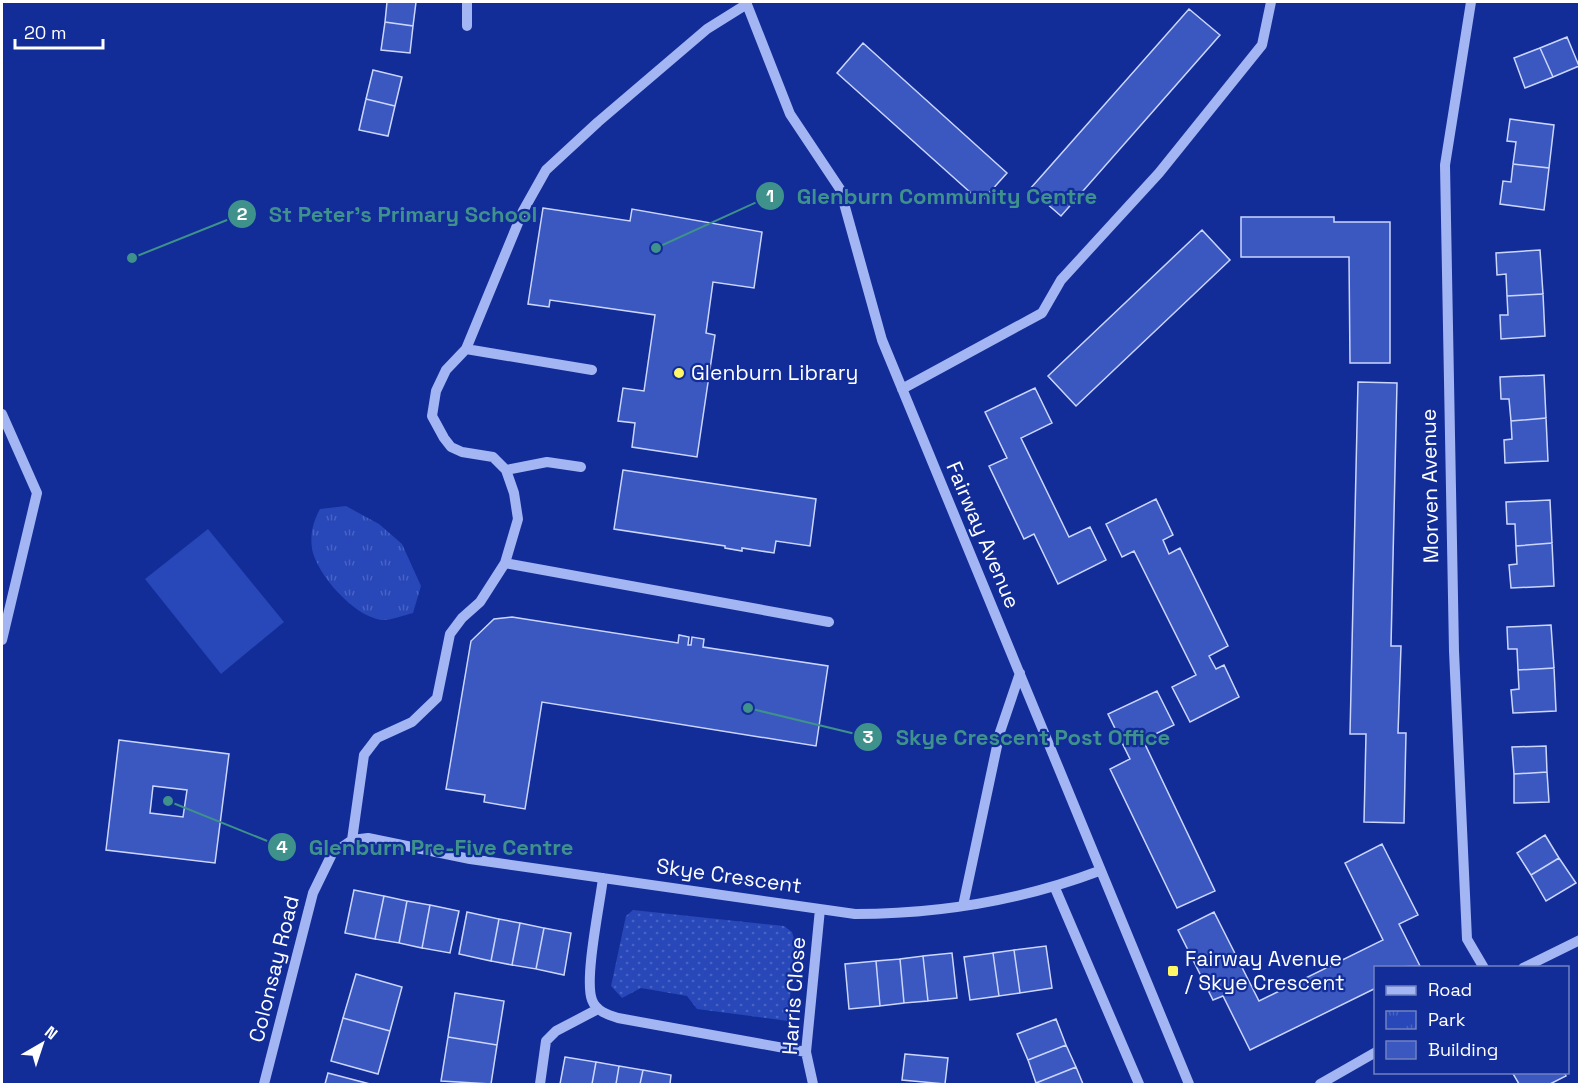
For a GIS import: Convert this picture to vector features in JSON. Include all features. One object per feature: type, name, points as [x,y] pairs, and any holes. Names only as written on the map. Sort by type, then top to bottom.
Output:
[{"type":"street","points":[[466,26],[467,2]]},
{"type":"street","points":[[902,389],[1042,313],[1061,280],[1159,173],[1262,45],[1270,2]]},
{"type":"street","name":"Morven Avenue","points":[[1471,2],[1445,165],[1454,651],[1467,939],[1483,966]]},
{"type":"street","points":[[351,840],[364,755],[377,738],[412,722],[436,698],[450,634],[462,618],[480,602],[505,563],[518,519],[514,493],[506,470],[493,458],[462,452],[451,447],[437,428],[432,416],[436,391],[446,370],[466,349],[523,211],[546,170],[598,122],[707,29],[747,3]]},
{"type":"street","name":"Fairway Avenue","points":[[747,3],[790,114],[840,189],[882,340],[1099,871],[1190,1084]]},
{"type":"street","points":[[466,349],[592,369]]},
{"type":"street","points":[[2,414],[37,493],[2,640]]},
{"type":"street","points":[[506,470],[547,462],[581,467]]},
{"type":"street","points":[[505,563],[829,622]]},
{"type":"street","points":[[963,906],[1000,732],[1020,674]]},
{"type":"street","name":"Skye Crescent","points":[[351,840],[368,838],[470,859],[855,914],[898,914],[963,906],[1055,888],[1099,871]]},
{"type":"street","name":"Colonsay Road","points":[[264,1084],[313,893],[332,854],[351,840]]},
{"type":"street","points":[[603,878],[590,980],[592,1000],[598,1009],[618,1018],[806,1052]]},
{"type":"street","points":[[1055,888],[1139,1084]]},
{"type":"street","name":"Harris Close","points":[[813,1084],[806,1052],[820,909]]},
{"type":"street","points":[[1527,966],[1580,940]]},
{"type":"street","points":[[540,1084],[546,1041],[556,1031],[598,1009]]},
{"type":"street","points":[[1320,1084],[1374,1053]]},
{"type":"green space","points":[[346,506],[379,524],[402,544],[421,586],[413,613],[385,620],[370,617],[338,593],[321,570],[311,544],[316,519],[320,509]]},
{"type":"green space","points":[[208,529],[284,622],[221,674],[145,579]]},
{"type":"green space","points":[[633,910],[784,926],[792,932],[795,942],[788,1021],[697,1009],[687,996],[641,988],[622,998],[611,986],[626,916]]},
{"type":"building","points":[[387,2],[416,2],[413,26],[385,22]]},
{"type":"building","points":[[1189,9],[1220,35],[1061,216],[1030,189]]},
{"type":"building","points":[[385,22],[413,26],[410,53],[381,50]]},
{"type":"building","points":[[1567,37],[1579,66],[1553,77],[1540,48]]},
{"type":"building","points":[[863,43],[1007,173],[981,202],[837,73]]},
{"type":"building","points":[[1540,48],[1553,77],[1525,88],[1514,58]]},
{"type":"building","points":[[373,70],[402,77],[395,106],[366,99]]},
{"type":"building","points":[[366,99],[395,106],[388,136],[359,130]]},
{"type":"building","points":[[1510,119],[1554,125],[1549,168],[1513,164],[1516,142],[1507,141]]},
{"type":"building","points":[[1513,164],[1549,168],[1544,210],[1500,204],[1503,181],[1511,182]]},
{"type":"building","points":[[543,208],[630,221],[632,209],[762,232],[754,288],[713,282],[706,333],[715,335],[697,457],[632,447],[635,423],[618,421],[623,388],[644,391],[655,315],[550,300],[549,307],[528,304]]},
{"type":"building","points":[[1241,217],[1334,217],[1334,222],[1390,222],[1390,363],[1350,363],[1349,257],[1241,257]]},
{"type":"building","points":[[1202,230],[1230,260],[1076,406],[1048,376]]},
{"type":"building","points":[[1540,250],[1543,294],[1507,296],[1506,274],[1497,275],[1496,253]]},
{"type":"building","points":[[1543,294],[1545,336],[1501,339],[1500,315],[1508,315],[1507,296]]},
{"type":"building","points":[[1544,375],[1546,418],[1511,421],[1509,399],[1501,399],[1500,377]]},
{"type":"building","points":[[1358,382],[1397,383],[1391,646],[1401,646],[1398,733],[1406,733],[1404,823],[1364,822],[1366,734],[1350,734]]},
{"type":"building","points":[[1035,388],[1052,423],[1021,438],[1069,537],[1090,527],[1106,560],[1058,584],[1034,534],[1024,539],[989,466],[1007,458],[985,412]]},
{"type":"building","points":[[1546,418],[1548,461],[1505,463],[1504,440],[1512,439],[1511,421]]},
{"type":"building","points":[[623,470],[816,499],[810,546],[776,541],[774,553],[742,548],[742,551],[725,548],[725,546],[614,529]]},
{"type":"building","points":[[1156,499],[1173,535],[1163,540],[1169,554],[1180,548],[1228,646],[1209,656],[1216,669],[1224,665],[1239,697],[1190,722],[1172,687],[1196,675],[1134,551],[1122,557],[1106,524]]},
{"type":"building","points":[[1550,500],[1552,543],[1516,546],[1515,524],[1507,524],[1506,502]]},
{"type":"building","points":[[1552,543],[1554,586],[1511,588],[1509,565],[1517,564],[1516,546]]},
{"type":"building","points":[[512,617],[678,643],[679,635],[689,637],[688,645],[691,645],[692,637],[704,639],[703,647],[828,666],[816,746],[542,702],[525,809],[484,802],[485,795],[446,789],[471,641],[494,619]]},
{"type":"building","points":[[1551,625],[1554,668],[1518,670],[1517,649],[1508,649],[1507,627]]},
{"type":"building","points":[[1554,668],[1556,711],[1513,713],[1511,690],[1519,689],[1518,670]]},
{"type":"building","points":[[1157,691],[1174,725],[1143,740],[1215,891],[1177,908],[1110,769],[1130,759],[1108,714]]},
{"type":"building","points":[[119,740],[229,754],[215,863],[106,850]],"holes":[[[153,786],[187,790],[183,817],[150,813]]]},
{"type":"building","points":[[1546,746],[1547,772],[1514,774],[1512,747]]},
{"type":"building","points":[[1547,772],[1549,802],[1514,803],[1514,774]]},
{"type":"building","points":[[1545,835],[1559,858],[1531,875],[1517,853]]},
{"type":"building","points":[[1382,844],[1418,915],[1399,924],[1420,966],[1374,966],[1374,989],[1250,1050],[1223,996],[1213,1000],[1178,930],[1214,912],[1259,1001],[1383,940],[1345,863]]},
{"type":"building","points":[[1559,858],[1576,883],[1546,901],[1531,875]]},
{"type":"building","points":[[354,890],[384,896],[375,939],[345,933]]},
{"type":"building","points":[[384,896],[407,901],[399,943],[375,939]]},
{"type":"building","points":[[407,901],[430,905],[422,948],[399,943]]},
{"type":"building","points":[[430,905],[459,911],[450,953],[422,948]]},
{"type":"building","points":[[467,912],[499,919],[491,961],[459,954]]},
{"type":"building","points":[[499,919],[520,923],[512,965],[491,961]]},
{"type":"building","points":[[520,923],[544,928],[536,969],[512,965]]},
{"type":"building","points":[[544,928],[571,933],[564,975],[536,969]]},
{"type":"building","points":[[1046,946],[1052,988],[1020,993],[1014,950]]},
{"type":"building","points":[[1014,950],[1020,993],[999,996],[993,953]]},
{"type":"building","points":[[952,953],[957,998],[928,1001],[923,956]]},
{"type":"building","points":[[993,953],[999,996],[970,1000],[964,957]]},
{"type":"building","points":[[923,956],[928,1001],[904,1003],[900,959]]},
{"type":"building","points":[[900,959],[904,1003],[880,1006],[876,961]]},
{"type":"building","points":[[876,961],[880,1006],[849,1009],[845,964]]},
{"type":"building","points":[[356,974],[402,987],[390,1031],[343,1018]]},
{"type":"building","points":[[455,993],[504,1001],[497,1045],[448,1037]]},
{"type":"building","points":[[343,1018],[390,1031],[378,1074],[331,1061]]},
{"type":"building","points":[[1056,1019],[1066,1045],[1028,1060],[1017,1034]]},
{"type":"building","points":[[448,1037],[497,1045],[491,1084],[441,1081]]},
{"type":"building","points":[[1066,1045],[1076,1067],[1036,1083],[1028,1060]]},
{"type":"building","points":[[905,1054],[948,1058],[945,1084],[902,1080]]},
{"type":"building","points":[[565,1057],[596,1062],[592,1084],[560,1084]]},
{"type":"building","points":[[596,1062],[619,1066],[616,1084],[592,1084]]},
{"type":"building","points":[[619,1066],[643,1070],[640,1084],[616,1084]]},
{"type":"building","points":[[1076,1067],[1083,1084],[1036,1083]]},
{"type":"building","points":[[643,1070],[671,1075],[670,1084],[640,1084]]},
{"type":"building","points":[[328,1073],[370,1084],[325,1084]]},
{"type":"building","points":[[1513,1074],[1565,1074],[1566,1076],[1550,1084],[1519,1084]]},
{"type":"place","name":"Glenburn Community Centre","points":[[656,248]]},
{"type":"place","name":"St Peter's Primary School","points":[[132,258]]},
{"type":"place","name":"Glenburn Library","points":[[679,373]]},
{"type":"place","name":"Skye Crescent Post Office","points":[[748,708]]},
{"type":"place","name":"Glenburn Pre-Five Centre","points":[[168,801]]},
{"type":"place","name":"Fairway Avenue / Skye Crescent","points":[[1173,971]]}]
